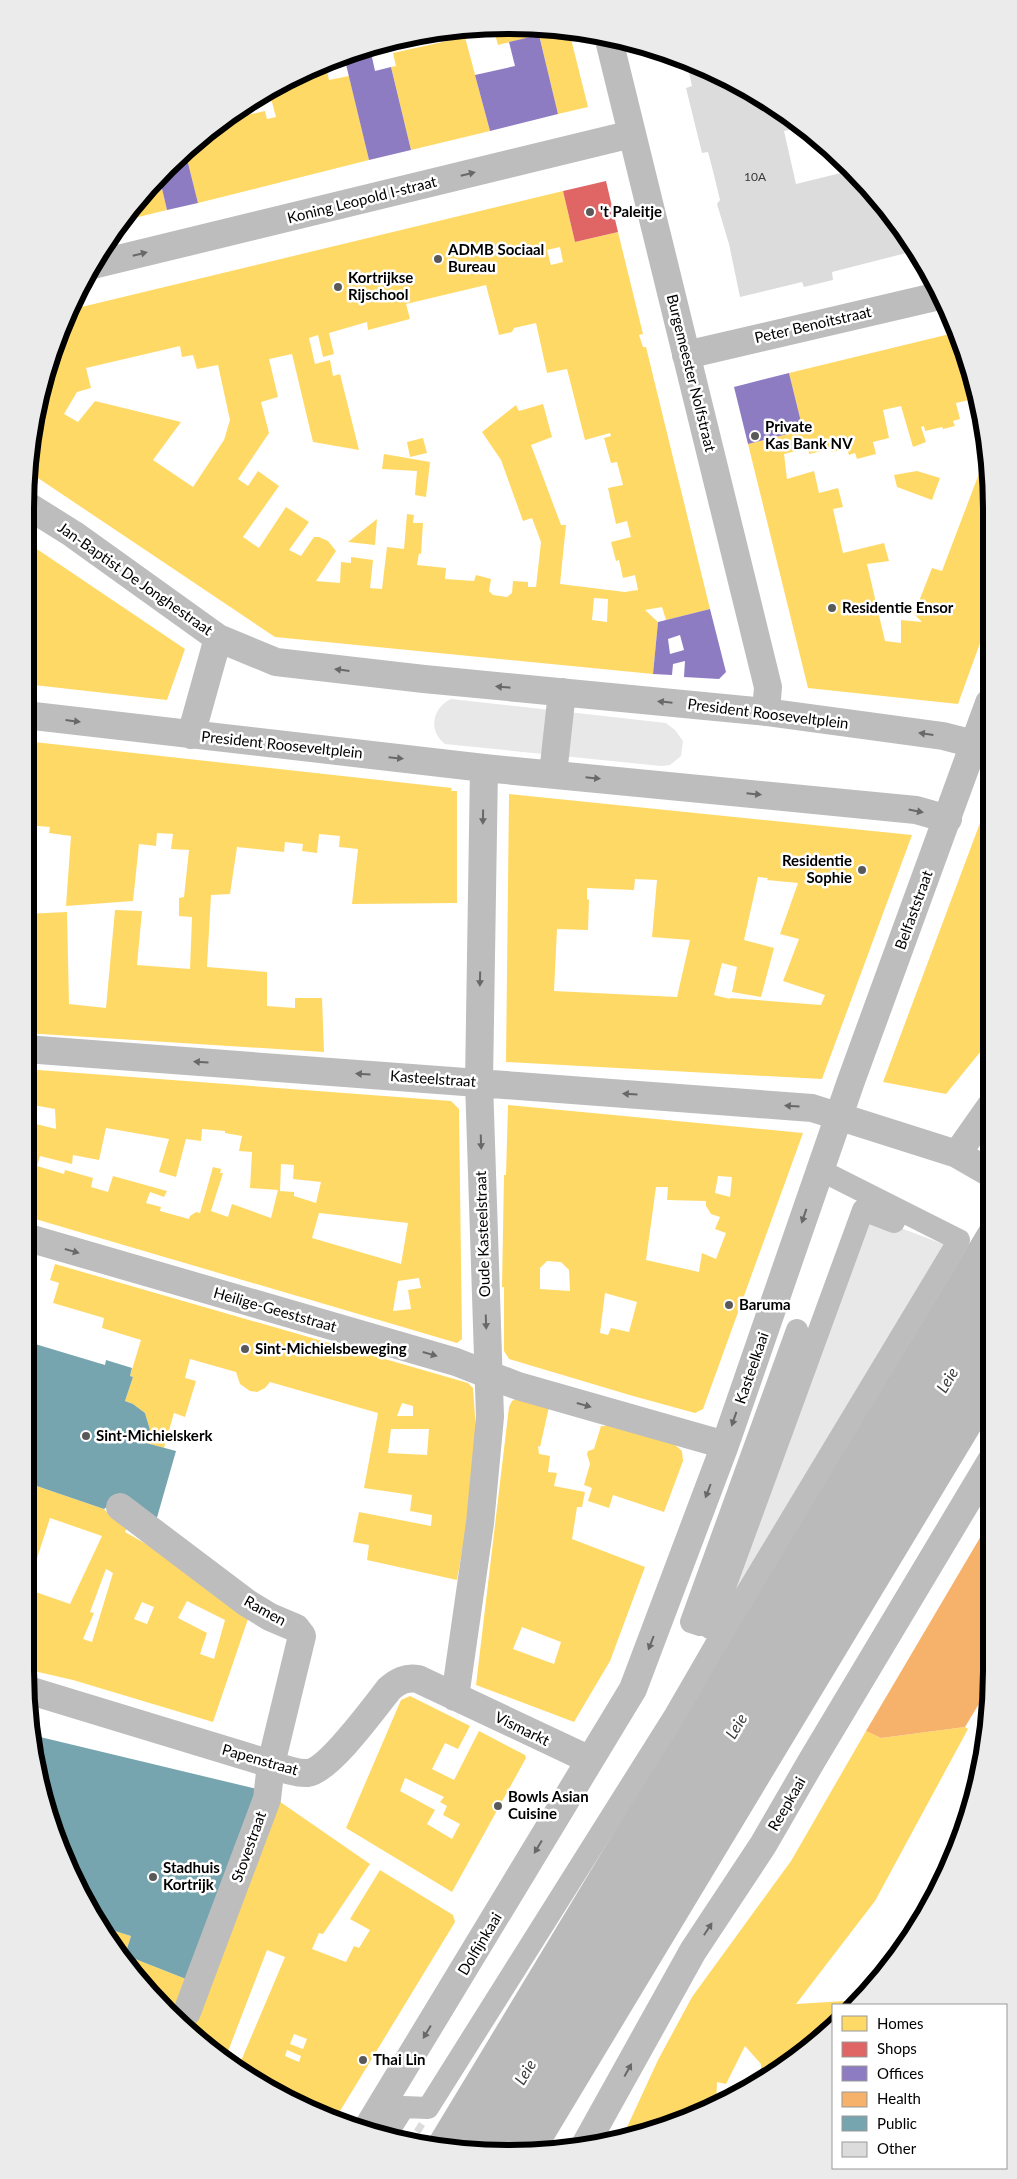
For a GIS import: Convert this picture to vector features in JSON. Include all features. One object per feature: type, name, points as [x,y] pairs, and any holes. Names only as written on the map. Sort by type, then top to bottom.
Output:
[{"type":"street","name":"Burgemeester Nolfstraat","points":[[610,45],[768,687],[766,712]]},
{"type":"street","name":"Koning Leopold I-straat","points":[[102,263],[632,134]]},
{"type":"street","name":"Peter Benoitstraat","points":[[686,355],[933,297]]},
{"type":"street","name":"Jan-Baptist De Jonghestraat","points":[[34,510],[73,534],[218,638]]},
{"type":"street","name":"President Rooseveltplein","points":[[948,820],[916,810],[484,768],[191,735],[218,638],[276,662],[424,679],[766,712],[943,736],[974,744]]},
{"type":"street","points":[[553,774],[562,692]]},
{"type":"street","points":[[34,716],[191,735]]},
{"type":"street","name":"Belfaststraat","points":[[839,1116],[983,719]]},
{"type":"street","name":"Oude Kasteelstraat","points":[[455,1697],[480,1523],[490,1417],[487,1374],[479,1082],[484,768]]},
{"type":"street","name":"Kasteelstraat","points":[[34,1050],[812,1108],[839,1116]]},
{"type":"street","points":[[839,1116],[957,1154],[983,1169]]},
{"type":"street","name":"Kasteelkaai","points":[[590,1760],[633,1689],[725,1445],[839,1116]]},
{"type":"street","points":[[957,1154],[983,1116]]},
{"type":"street","points":[[390,2130],[404,2107],[428,2108],[675,1716],[710,1628],[959,1240],[832,1176]]},
{"type":"street","points":[[710,1628],[691,1622],[803,1332],[863,1210],[956,1245]]},
{"type":"street","name":"Heilige-Geeststraat","points":[[34,1241],[456,1362],[527,1388],[725,1445]]},
{"type":"street","name":"Reepkaai","points":[[589,2138],[694,1951],[764,1845],[811,1762],[983,1473]]},
{"type":"street","name":"Ramen","points":[[120,1507],[247,1603],[270,1617],[296,1628],[302,1633],[302,1642],[270,1764]]},
{"type":"street","name":"Papenstraat","points":[[35,1692],[301,1773],[317,1770],[332,1758],[389,1690],[402,1680],[418,1679],[455,1697]]},
{"type":"street","name":"Vismarkt","points":[[455,1697],[590,1760]]},
{"type":"street","name":"Dolfijnkaai","points":[[370,2124],[590,1760]]},
{"type":"street","name":"Stovestraat","points":[[187,2012],[266,1799],[270,1764]]},
{"type":"shaded area","points":[[451,699],[666,723],[675,730],[683,741],[681,756],[670,765],[661,766],[445,744],[436,733],[434,720],[440,708]]},
{"type":"shaded area","points":[[864,1214],[948,1246],[720,1625]]},
{"type":"water","name":"Leie","points":[[983,1221],[983,1426],[552,2143],[477,2144],[429,2138]]},
{"type":"building: Homes","points":[[495,34],[540,35],[571,38],[588,107],[558,114],[539,35],[498,45]]},
{"type":"building: Homes","points":[[465,37],[490,131],[411,150],[391,67],[396,66],[393,53]]},
{"type":"building: Homes","points":[[327,70],[329,80],[349,76],[369,160],[198,203],[187,160],[219,132],[241,116],[265,111],[267,119],[276,117],[271,97]]},
{"type":"building: Homes","points":[[161,185],[167,210],[132,218]]},
{"type":"building: Homes","points":[[563,191],[575,242],[618,232],[643,334],[639,335],[643,347],[646,347],[710,609],[666,620],[662,607],[645,610],[658,622],[653,674],[275,637],[35,476],[43,416],[50,386],[59,356],[79,308]],"holes":[[[560,247],[563,262],[551,265],[547,250]],[[486,285],[499,335],[512,332],[514,328],[536,323],[547,373],[567,369],[585,440],[610,433],[611,436],[604,438],[611,463],[617,462],[623,485],[608,488],[616,524],[627,521],[631,537],[611,542],[616,561],[619,560],[623,578],[635,575],[638,590],[625,592],[560,584],[566,525],[561,525],[531,445],[552,437],[543,404],[519,411],[516,405],[482,432],[501,460],[523,521],[532,518],[541,542],[536,587],[528,587],[528,582],[513,581],[512,593],[507,597],[493,595],[489,591],[491,579],[476,575],[474,581],[445,579],[446,568],[417,565],[419,553],[421,554],[423,523],[413,523],[414,515],[407,514],[404,549],[387,547],[382,589],[370,588],[373,560],[351,557],[351,563],[341,562],[340,583],[316,581],[336,551],[328,541],[319,537],[314,537],[301,556],[289,550],[309,522],[286,507],[259,548],[243,537],[279,486],[258,471],[248,486],[238,479],[269,433],[261,402],[278,397],[269,359],[292,354],[313,442],[359,450],[340,374],[333,376],[330,360],[315,364],[309,338],[318,335],[323,357],[334,354],[329,333],[367,322],[368,330],[410,319],[406,304]],[[180,346],[182,357],[193,355],[197,369],[218,365],[230,420],[224,440],[193,487],[153,460],[181,422],[95,401],[78,422],[64,414],[77,392],[91,388],[86,368]],[[594,598],[608,599],[607,622],[592,620]]]},
{"type":"building: Homes","points":[[950,334],[970,400],[956,403],[960,419],[953,421],[955,426],[925,431],[924,426],[921,427],[926,442],[913,447],[901,406],[883,410],[889,438],[873,442],[876,454],[857,459],[855,453],[849,455],[847,449],[831,452],[831,449],[809,454],[808,448],[784,454],[787,479],[814,471],[819,493],[838,488],[843,507],[833,509],[843,553],[884,543],[889,561],[867,564],[885,641],[901,643],[901,620],[922,622],[914,614],[932,568],[942,571],[980,471],[981,472],[983,635],[958,704],[808,688],[748,444],[803,430],[789,373]]},
{"type":"building: Homes","points":[[423,438],[427,453],[410,457],[407,442]]},
{"type":"building: Homes","points":[[384,454],[430,462],[426,497],[415,495],[417,471],[382,469]]},
{"type":"building: Homes","points":[[917,471],[940,478],[932,500],[897,487],[894,475]]},
{"type":"building: Homes","points":[[377,519],[375,545],[348,542]]},
{"type":"building: Homes","points":[[34,547],[185,649],[167,700],[34,685]]},
{"type":"building: Homes","points":[[34,742],[452,788],[451,791],[457,791],[457,903],[352,904],[358,849],[339,847],[340,836],[319,834],[317,853],[302,851],[303,844],[285,842],[284,852],[237,847],[230,894],[211,895],[207,967],[267,972],[267,1006],[295,1008],[295,998],[322,998],[324,1052],[34,1034],[34,914],[67,912],[69,1004],[106,1008],[115,910],[142,911],[137,965],[190,969],[192,917],[179,916],[179,898],[184,897],[189,850],[171,849],[173,834],[157,833],[156,846],[139,844],[133,901],[66,906],[71,836],[49,833],[50,827],[34,826]]},
{"type":"building: Homes","points":[[509,794],[912,835],[822,1079],[506,1062]],"holes":[[[758,877],[768,878],[767,880],[798,883],[780,934],[799,939],[783,981],[825,995],[821,1005],[730,999],[714,995],[722,963],[737,967],[732,992],[761,997],[774,948],[744,940]],[[635,879],[657,880],[652,937],[690,940],[677,997],[554,991],[557,929],[588,930],[589,900],[587,899],[587,888],[634,890]]]},
{"type":"building: Homes","points":[[983,815],[983,1049],[946,1094],[883,1082]]},
{"type":"building: Homes","points":[[34,1070],[451,1101],[459,1109],[462,1339],[457,1343],[34,1219],[34,1124],[56,1129],[55,1109],[34,1105]],"holes":[[[106,1128],[169,1139],[159,1172],[176,1177],[186,1139],[201,1141],[202,1129],[225,1131],[225,1133],[242,1136],[239,1151],[252,1152],[250,1188],[278,1190],[271,1218],[232,1204],[228,1217],[211,1211],[223,1173],[220,1173],[221,1169],[213,1167],[200,1213],[196,1212],[189,1219],[160,1211],[161,1207],[146,1203],[150,1192],[164,1197],[167,1191],[113,1176],[108,1192],[91,1187],[93,1178],[65,1170],[64,1174],[37,1166],[40,1156],[72,1164],[73,1155],[99,1160]],[[281,1164],[294,1165],[293,1179],[321,1182],[316,1203],[294,1196],[294,1192],[280,1191]],[[319,1213],[408,1223],[401,1264],[312,1238]],[[419,1278],[421,1288],[408,1290],[411,1309],[393,1311],[398,1281]]]},
{"type":"building: Homes","points":[[508,1105],[803,1133],[703,1409],[695,1413],[509,1359],[504,1351],[504,1287],[502,1287],[504,1175],[506,1175]],"holes":[[[718,1176],[732,1177],[730,1197],[715,1193]],[[656,1187],[668,1187],[667,1200],[706,1201],[706,1206],[711,1214],[720,1217],[715,1229],[726,1233],[716,1259],[702,1253],[699,1272],[646,1260]],[[547,1261],[561,1262],[569,1270],[570,1291],[540,1289],[540,1268]],[[605,1293],[637,1302],[629,1332],[611,1328],[608,1335],[600,1333]]]},
{"type":"building: Homes","points":[[55,1264],[468,1383],[473,1388],[476,1430],[467,1523],[457,1580],[367,1560],[369,1545],[353,1542],[359,1512],[431,1526],[432,1515],[410,1511],[412,1495],[364,1488],[378,1413],[270,1382],[265,1388],[257,1392],[250,1391],[240,1384],[236,1372],[190,1359],[185,1378],[196,1381],[185,1417],[174,1413],[164,1448],[146,1443],[150,1430],[145,1413],[133,1404],[125,1401],[133,1377],[130,1376],[141,1340],[102,1328],[104,1318],[53,1303],[59,1283],[50,1280]],"holes":[[[402,1403],[413,1406],[413,1416],[397,1416]],[[391,1429],[429,1429],[427,1455],[388,1453]]]},
{"type":"building: Homes","points":[[516,1399],[549,1407],[540,1447],[538,1446],[539,1454],[550,1456],[548,1472],[557,1473],[554,1486],[585,1492],[582,1507],[577,1507],[572,1539],[645,1567],[610,1661],[574,1722],[476,1685],[509,1407],[512,1401]],"holes":[[[522,1627],[561,1642],[554,1664],[513,1649]]]},
{"type":"building: Homes","points":[[606,1424],[674,1444],[682,1451],[683,1461],[664,1512],[613,1495],[609,1508],[588,1501],[592,1488],[584,1485],[590,1464],[587,1454],[588,1451],[594,1449],[601,1426]]},
{"type":"building: Homes","points":[[34,1485],[104,1509],[111,1517],[128,1526],[125,1532],[192,1570],[250,1613],[213,1722],[73,1680],[34,1671],[34,1591],[70,1604],[102,1536],[50,1518],[34,1567]],"holes":[[[106,1569],[113,1573],[92,1642],[83,1639],[94,1613],[90,1612]],[[187,1601],[225,1620],[214,1659],[200,1654],[207,1633],[178,1618]],[[142,1602],[154,1607],[147,1624],[134,1619]]]},
{"type":"building: Homes","points":[[410,1696],[470,1726],[458,1749],[445,1743],[432,1769],[454,1780],[479,1731],[525,1755],[526,1758],[452,1892],[346,1828],[401,1700]],"holes":[[[405,1778],[444,1797],[440,1802],[447,1806],[443,1815],[460,1824],[452,1839],[427,1824],[435,1810],[400,1791]]]},
{"type":"building: Homes","points":[[965,1727],[968,1729],[875,1901],[796,2004],[849,2001],[846,2004],[832,2004],[832,2017],[798,2047],[762,2072],[761,2064],[745,2046],[726,2084],[717,2082],[716,2097],[661,2120],[626,2130],[658,2060],[692,1997],[791,1861],[866,1731],[881,1738]]},
{"type":"building: Homes","points":[[276,1799],[370,1864],[323,1934],[319,1933],[312,1949],[346,1962],[354,1946],[359,1948],[370,1930],[350,1919],[380,1870],[453,1915],[455,1922],[339,2113],[271,2082],[241,2062],[285,1957],[267,1950],[227,2053],[190,2022]],"holes":[[[294,2034],[307,2039],[303,2049],[290,2044]],[[287,2050],[301,2056],[299,2062],[285,2056]]]},
{"type":"building: Homes","points":[[111,1930],[131,1936],[126,1951]]},
{"type":"building: Homes","points":[[130,1957],[191,1981],[179,2012],[152,1984]]},
{"type":"building: Shops","name":"'t Paleitje","points":[[606,181],[618,232],[575,242],[563,191]]},
{"type":"building: Offices","points":[[539,35],[558,114],[490,131],[475,75],[515,66],[509,42]]},
{"type":"building: Offices","points":[[371,54],[375,71],[391,67],[411,150],[369,160],[346,63]]},
{"type":"building: Offices","points":[[187,160],[198,203],[167,210],[161,185]]},
{"type":"building: Offices","points":[[789,373],[803,430],[748,444],[734,387]]},
{"type":"building: Offices","points":[[710,609],[726,672],[719,679],[684,677],[685,661],[673,664],[672,675],[653,674],[658,622]],"holes":[[[680,635],[684,650],[670,654],[668,639]]]},
{"type":"building: Health","points":[[983,1533],[982,1699],[965,1727],[881,1738],[866,1731]]},
{"type":"building: Public","name":"Sint-Michielskerk","points":[[34,1344],[105,1365],[106,1360],[132,1368],[130,1376],[133,1377],[125,1401],[133,1404],[145,1413],[150,1430],[146,1443],[176,1451],[156,1521],[119,1498],[104,1509],[34,1485]]},
{"type":"building: Public","name":"Stadhuis Kortrijk","points":[[39,1737],[261,1790],[191,1981],[130,1957],[126,1951],[131,1936],[111,1930],[97,1908],[70,1852],[50,1793]]},
{"type":"building: Other","points":[[688,69],[746,97],[794,129],[784,131],[796,184],[843,172],[885,219],[908,253],[832,272],[833,280],[804,287],[802,282],[740,297],[729,244],[717,204],[720,200],[713,171],[708,152],[702,153],[686,88],[692,86]]},
{"type":"building: Other","points":[[419,2122],[425,2126],[420,2134],[414,2130]]},
{"type":"place","name":"'t Paleitje","points":[[590,212]]},
{"type":"place","name":"ADMB Sociaal Bureau","points":[[438,259]]},
{"type":"place","name":"Kortrijkse Rijschool","points":[[338,287]]},
{"type":"place","name":"Private Kas Bank NV","points":[[755,436]]},
{"type":"place","name":"Residentie Ensor","points":[[832,608]]},
{"type":"place","name":"Residentie Sophie","points":[[862,870]]},
{"type":"place","name":"Baruma","points":[[729,1305]]},
{"type":"place","name":"Sint-Michielsbeweging","points":[[245,1349]]},
{"type":"place","name":"Sint-Michielskerk","points":[[86,1436]]},
{"type":"place","name":"Bowls Asian Cuisine","points":[[498,1806]]},
{"type":"place","name":"Stadhuis Kortrijk","points":[[153,1877]]},
{"type":"place","name":"Thai Lin","points":[[363,2060]]}]
